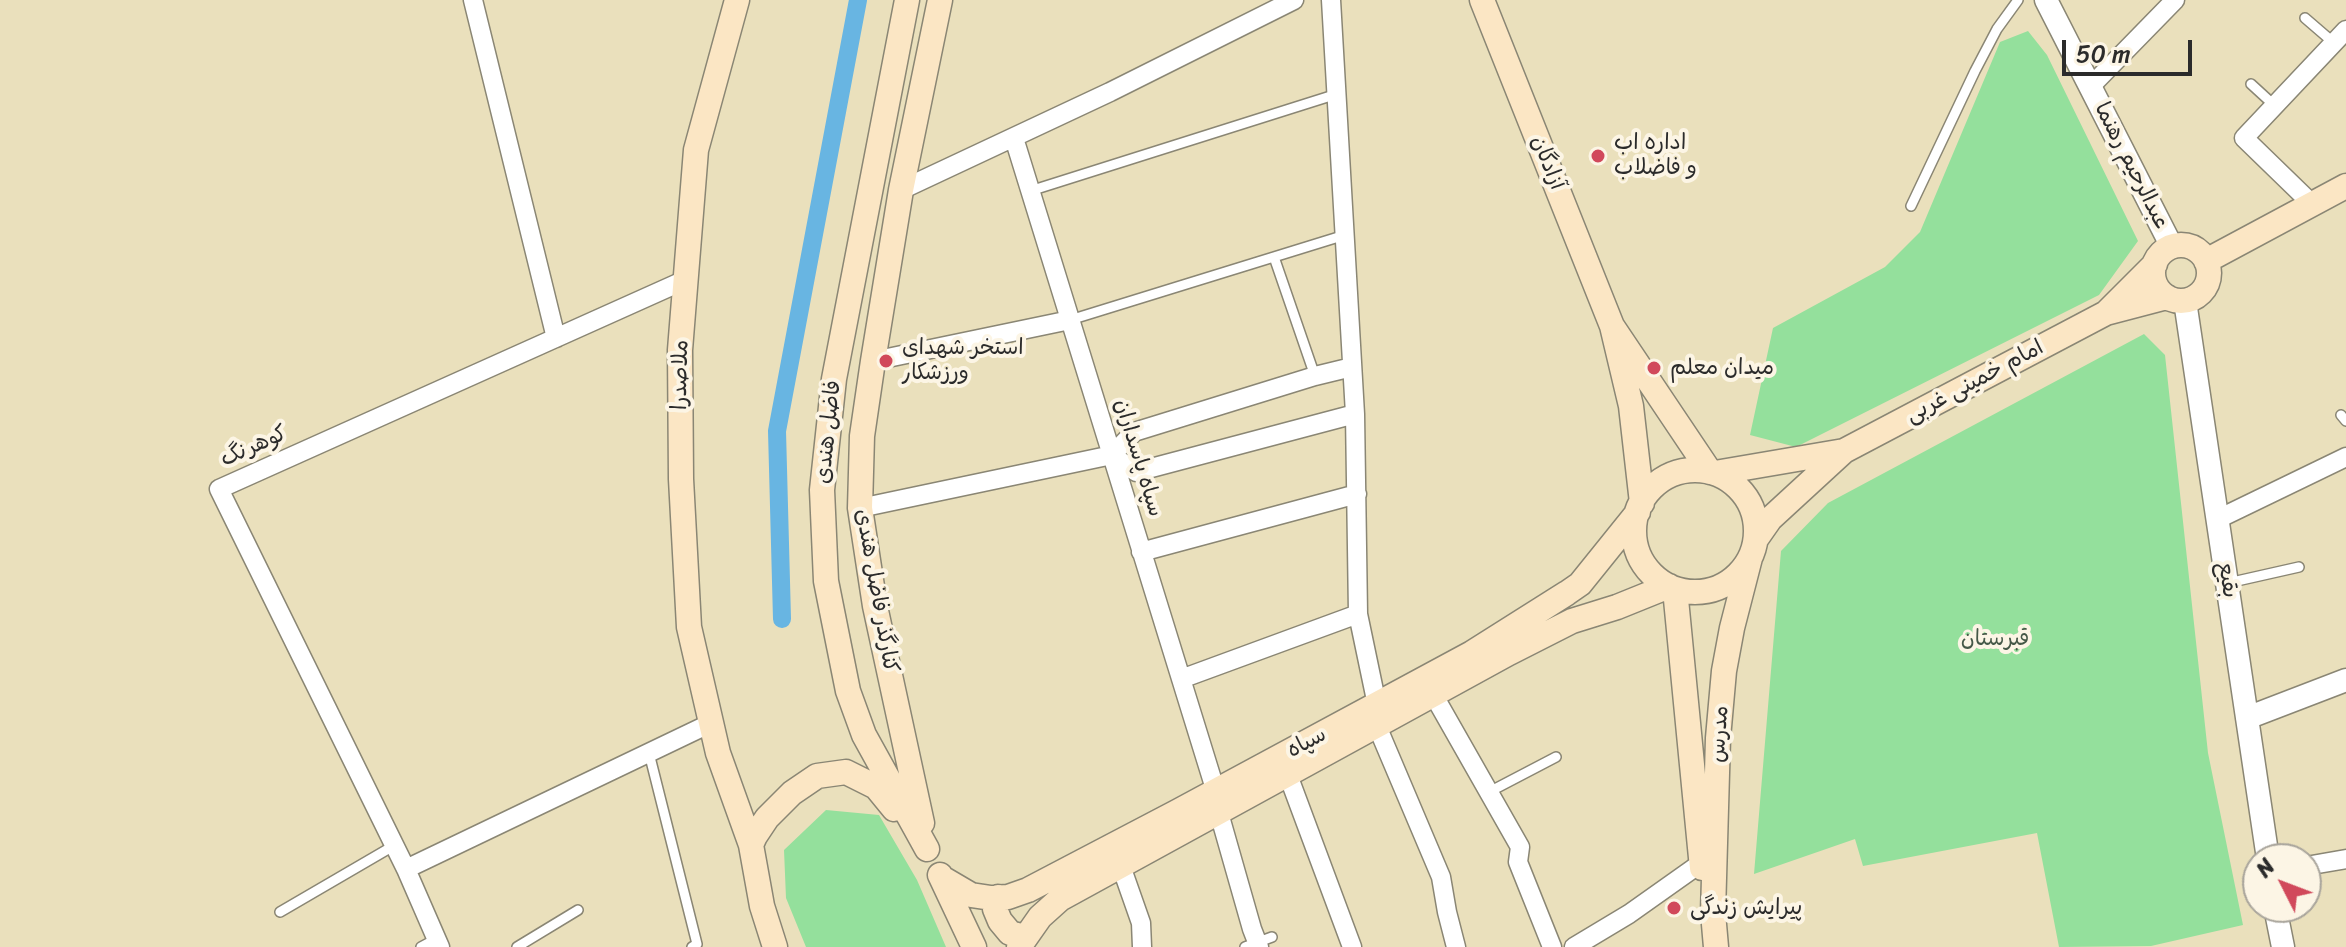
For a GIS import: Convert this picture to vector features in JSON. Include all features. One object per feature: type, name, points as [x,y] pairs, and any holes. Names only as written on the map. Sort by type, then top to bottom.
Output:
[{"type":"main road","name":"ملاصدرا","points":[[737,0],[696,150],[680,350],[681,479],[689,627],[718,753],[751,845],[762,906],[775,947]]},
{"type":"main road","name":"فاضل هندی","points":[[907,0],[834,379],[822,490],[826,581],[848,691],[864,735],[927,849]]},
{"type":"main road","name":"کنارگذر فاضل هندی","points":[[927,849],[875,606],[860,508],[862,436],[873,361],[901,190],[940,0]]},
{"type":"main road","name":"آزادگان","points":[[1482,0],[1612,326]]},
{"type":"main road","points":[[2206,261],[2346,186]]},
{"type":"main road","points":[[2184,245],[2200,252],[2206,261],[2209,277],[2194,298],[2176,299],[2155,283],[2153,273],[2164,255],[2184,245]]},
{"type":"main road","name":"امام خمینی غربی","points":[[2106,313],[2164,255]]},
{"type":"main road","name":"امام خمینی غربی","points":[[1753,549],[1770,519],[1844,451],[2106,313],[2176,299]]},
{"type":"main road","points":[[1612,326],[1713,473]]},
{"type":"main road","points":[[1612,326],[1631,406],[1640,508]]},
{"type":"main road","name":"امام خمینی غربی","points":[[1713,473],[1844,451]]},
{"type":"main road","points":[[1686,471],[1713,473],[1729,480],[1749,501],[1756,519],[1753,549],[1739,574],[1723,586],[1704,592],[1672,588],[1649,571],[1640,558],[1634,526],[1640,508],[1657,484],[1670,475],[1686,471]]},
{"type":"main road","name":"سپاه","points":[[1022,942],[1040,917],[1060,899],[1121,866],[1217,802],[1288,775],[1580,584],[1640,508]]},
{"type":"main road","name":"مدرس","points":[[1716,947],[1713,913],[1718,738],[1724,671],[1753,549]]},
{"type":"main road","name":"سپاه","points":[[942,878],[971,895],[998,897],[1028,890],[1217,802],[1377,715],[1433,694],[1572,621],[1672,588]]},
{"type":"main road","name":"مدرس","points":[[1672,588],[1701,863],[1713,913]]},
{"type":"main road","points":[[751,845],[767,818],[792,793],[817,776],[846,772],[876,787],[927,849],[974,947]]},
{"type":"main road","points":[[998,897],[995,909],[1000,921],[1022,942]]},
{"type":"street","points":[[473,0],[556,338]]},
{"type":"street","points":[[901,190],[1294,0]]},
{"type":"street","points":[[1331,0],[1355,414],[1358,614],[1377,715],[1441,877],[1456,947]]},
{"type":"street","points":[[2090,87],[2175,0]]},
{"type":"street","name":"عبدالرحیم رهنما","points":[[2055,5],[2164,255]]},
{"type":"street","points":[[2312,204],[2244,138],[2340,36]]},
{"type":"street","name":"سپاه پاسداران","points":[[1014,138],[1181,679],[1258,944]]},
{"type":"street","name":"کوهرنگ","points":[[432,944],[395,845],[219,489],[685,280]]},
{"type":"street","name":"بقیع","points":[[2176,299],[2218,519],[2266,843]]},
{"type":"street","points":[[873,361],[1070,320]]},
{"type":"street","points":[[860,508],[1112,455],[1134,432],[1352,367]]},
{"type":"street","points":[[1112,455],[1136,472],[1355,414]]},
{"type":"street","points":[[2218,519],[2346,457]]},
{"type":"street","points":[[1141,552],[1357,494]]},
{"type":"street","points":[[1181,679],[1358,614]]},
{"type":"street","points":[[2247,718],[2346,680]]},
{"type":"street","points":[[1433,694],[1520,847],[1518,862],[1552,947]]},
{"type":"street","points":[[406,869],[711,723]]},
{"type":"street","points":[[1288,775],[1352,947]]},
{"type":"street","points":[[2322,863],[2346,859]]},
{"type":"street","points":[[1574,947],[1629,914],[1701,863]]},
{"type":"street","points":[[1121,866],[1141,923],[1142,947]]},
{"type":"street","points":[[2278,923],[2283,947]]},
{"type":"lane","points":[[1911,206],[1975,71],[1997,29],[2018,0]]},
{"type":"lane","points":[[2305,18],[2340,36]]},
{"type":"lane","points":[[2251,84],[2275,106]]},
{"type":"lane","points":[[1030,191],[1337,94]]},
{"type":"lane","points":[[1070,320],[1345,235]]},
{"type":"lane","points":[[1274,257],[1315,376]]},
{"type":"lane","points":[[2227,583],[2299,567]]},
{"type":"lane","points":[[649,753],[697,944],[692,947]]},
{"type":"lane","points":[[1489,792],[1556,757]]},
{"type":"lane","points":[[280,912],[395,845]]},
{"type":"lane","points":[[517,947],[578,910]]},
{"type":"green space","points":[[2028,31],[2047,55],[2138,241],[2099,295],[1796,447],[1750,435],[1773,328],[1885,267],[1920,232],[2000,42]]},
{"type":"green space","name":"قبرستان","points":[[2144,334],[2165,355],[2208,753],[2243,925],[2151,946],[2059,947],[2037,833],[1863,866],[1855,839],[1754,874],[1781,551],[1828,503]]},
{"type":"green space","points":[[826,810],[879,815],[917,880],[946,947],[806,947],[786,898],[784,850]]},
{"type":"waterway","points":[[782,619],[777,431],[858,0]]},
{"type":"place","name":"اداره اب و فاضلاب","points":[[1598,156]]},
{"type":"place","name":"استخر شهدای ورزشکار","points":[[886,361]]},
{"type":"place","name":"میدان معلم","points":[[1654,368]]},
{"type":"place","name":"پیرایش زندگی","points":[[1674,908]]}]
